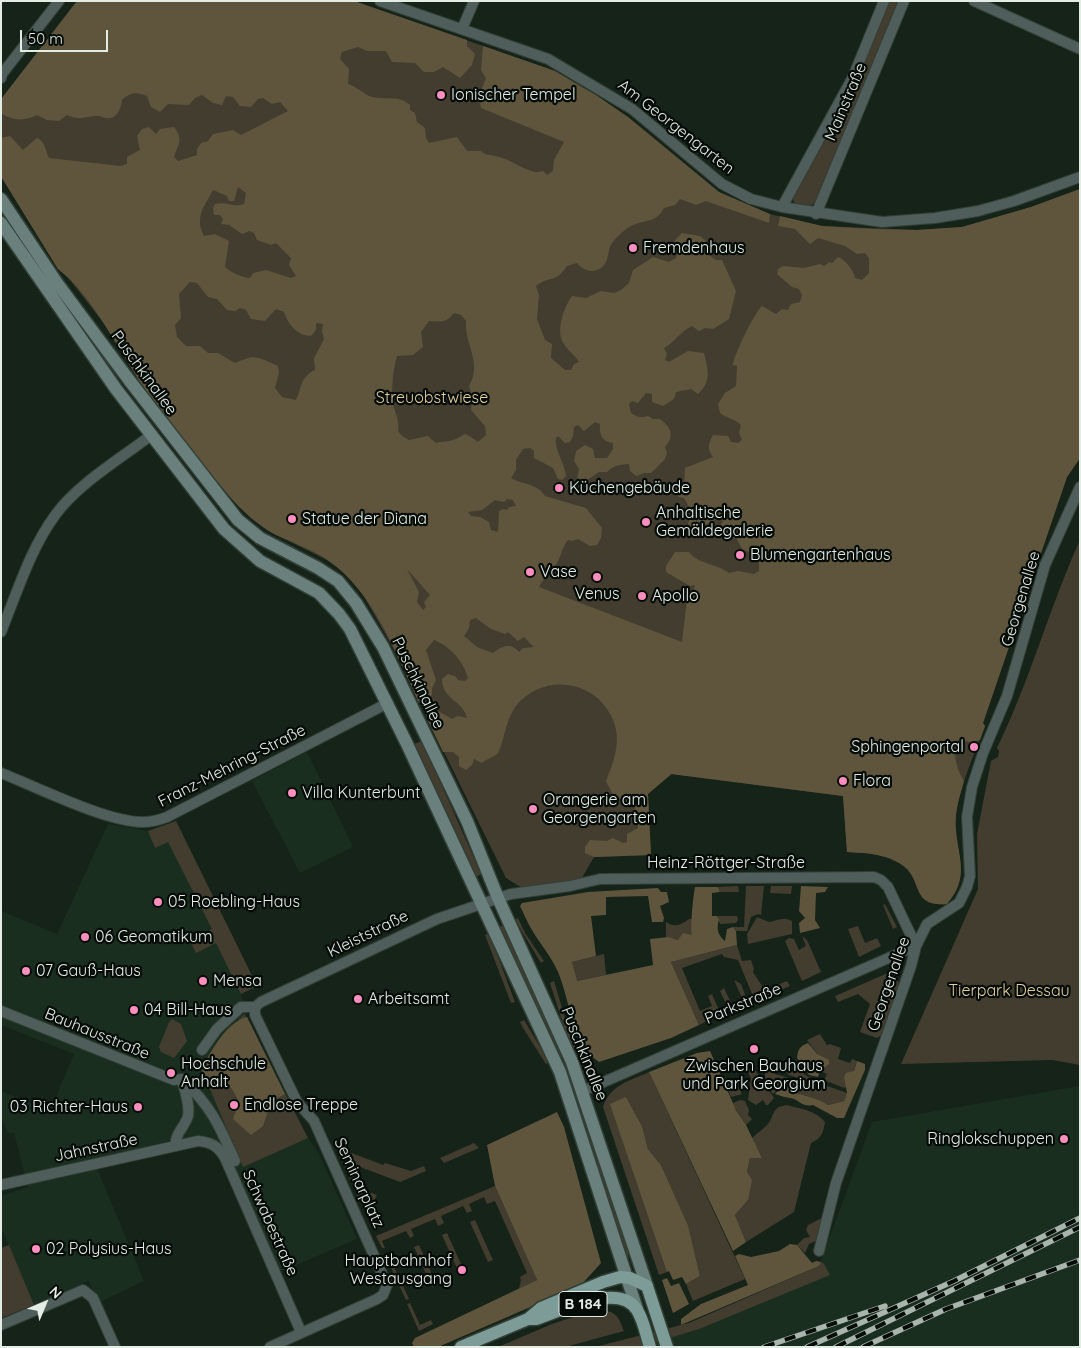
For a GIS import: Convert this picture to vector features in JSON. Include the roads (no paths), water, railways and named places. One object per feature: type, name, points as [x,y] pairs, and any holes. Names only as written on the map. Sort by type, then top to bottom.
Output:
[{"type":"main road","name":"Puschkinallee","points":[[1,199],[57,282],[129,380],[238,520],[260,538],[328,574],[356,603],[383,647],[467,821],[498,898],[569,1053],[667,1347]]},
{"type":"main road","name":"Puschkinallee","points":[[1,223],[55,304],[150,436],[237,542],[260,561],[319,593],[331,604],[362,649],[482,904],[570,1098],[625,1277],[650,1347]]},
{"type":"main road","points":[[625,1277],[639,1281],[647,1286]]},
{"type":"main road","name":"B 184","points":[[461,1347],[528,1319],[541,1308],[558,1300],[603,1282],[625,1277]]},
{"type":"main road","name":"B 184","points":[[528,1319],[536,1320],[608,1297],[623,1299],[639,1315]]},
{"type":"street","points":[[1,78],[2,74],[59,1]]},
{"type":"street","name":"Am Georgengarten","points":[[380,1],[548,59],[589,81],[632,108],[722,184],[751,199],[782,207],[816,214],[882,222],[935,218],[978,211],[1014,201],[1080,178]]},
{"type":"street","points":[[462,29],[474,1]]},
{"type":"street","name":"Mainstraße","points":[[782,207],[853,77],[884,1]]},
{"type":"street","name":"Mainstraße","points":[[816,214],[904,1]]},
{"type":"street","points":[[974,1],[1080,49]]},
{"type":"street","points":[[1,632],[40,538],[57,513],[86,486],[150,436]]},
{"type":"street","name":"Georgenallee","points":[[819,1251],[836,1183],[911,966],[916,946],[927,924],[958,903],[967,887],[970,876],[967,817],[972,787],[983,753],[1008,696],[1045,565],[1080,487]]},
{"type":"street","name":"Franz-Mehring-Straße","points":[[1,773],[118,819],[145,822],[155,821],[167,817],[388,703]]},
{"type":"street","name":"Heinz-Röttger-Straße","points":[[498,898],[511,894],[600,879],[874,877],[888,887],[916,946]]},
{"type":"street","name":"Kleiststraße","points":[[256,1007],[261,1002],[406,932],[498,898]]},
{"type":"street","name":"Parkstraße","points":[[583,1091],[916,946]]},
{"type":"street","points":[[202,1050],[217,1028],[241,1008],[256,1007]]},
{"type":"street","name":"Seminarplatz","points":[[256,1007],[255,1015],[297,1102],[314,1121],[386,1280],[386,1289],[380,1298],[301,1332]]},
{"type":"street","name":"Bauhausstraße","points":[[1,1011],[174,1080],[182,1079]]},
{"type":"street","points":[[176,1146],[175,1140],[188,1118],[188,1105],[182,1079]]},
{"type":"street","points":[[182,1079],[200,1096],[215,1116],[235,1161]]},
{"type":"street","name":"Jahnstraße","points":[[1,1185],[198,1141]]},
{"type":"street","name":"Schwabestraße","points":[[198,1141],[209,1142],[221,1152],[301,1332]]},
{"type":"street","points":[[1,1325],[77,1291],[86,1291],[93,1298],[115,1347]]},
{"type":"street","points":[[270,1347],[301,1332]]},
{"type":"railway","points":[[807,1347],[954,1281],[1080,1218]]},
{"type":"railway","points":[[836,1347],[1080,1227]]},
{"type":"railway","points":[[863,1347],[946,1309],[1080,1260]]},
{"type":"railway","points":[[764,1347],[885,1306]]},
{"type":"place","name":"Ionischer Tempel","points":[[441,95]]},
{"type":"place","name":"Fremdenhaus","points":[[633,248]]},
{"type":"place","name":"Küchengebäude","points":[[559,488]]},
{"type":"place","name":"Statue der Diana","points":[[292,519]]},
{"type":"place","name":"Anhaltische Gemäldegalerie","points":[[646,522]]},
{"type":"place","name":"Blumengartenhaus","points":[[740,555]]},
{"type":"place","name":"Vase","points":[[530,572]]},
{"type":"place","name":"Venus","points":[[597,577]]},
{"type":"place","name":"Apollo","points":[[642,596]]},
{"type":"place","name":"Sphingenportal","points":[[974,747]]},
{"type":"place","name":"Flora","points":[[843,781]]},
{"type":"place","name":"Villa Kunterbunt","points":[[292,793]]},
{"type":"place","name":"Orangerie am Georgengarten","points":[[533,809]]},
{"type":"place","name":"05 Roebling-Haus","points":[[158,902]]},
{"type":"place","name":"06 Geomatikum","points":[[85,937]]},
{"type":"place","name":"07 Gauß-Haus","points":[[26,971]]},
{"type":"place","name":"Mensa","points":[[203,981]]},
{"type":"place","name":"Arbeitsamt","points":[[358,999]]},
{"type":"place","name":"04 Bill-Haus","points":[[134,1010]]},
{"type":"place","name":"Zwischen Bauhaus und Park Georgium","points":[[754,1049]]},
{"type":"place","name":"Hochschule Anhalt","points":[[171,1073]]},
{"type":"place","name":"Endlose Treppe","points":[[234,1105]]},
{"type":"place","name":"03 Richter-Haus","points":[[138,1107]]},
{"type":"place","name":"Ringlokschuppen","points":[[1064,1139]]},
{"type":"place","name":"02 Polysius-Haus","points":[[36,1249]]},
{"type":"place","name":"Hauptbahnhof Westausgang","points":[[462,1270]]},
{"type":"park label","name":"Streuobstwiese","points":[[432,398]]},
{"type":"park label","name":"Tierpark Dessau","points":[[1009,991]]}]
